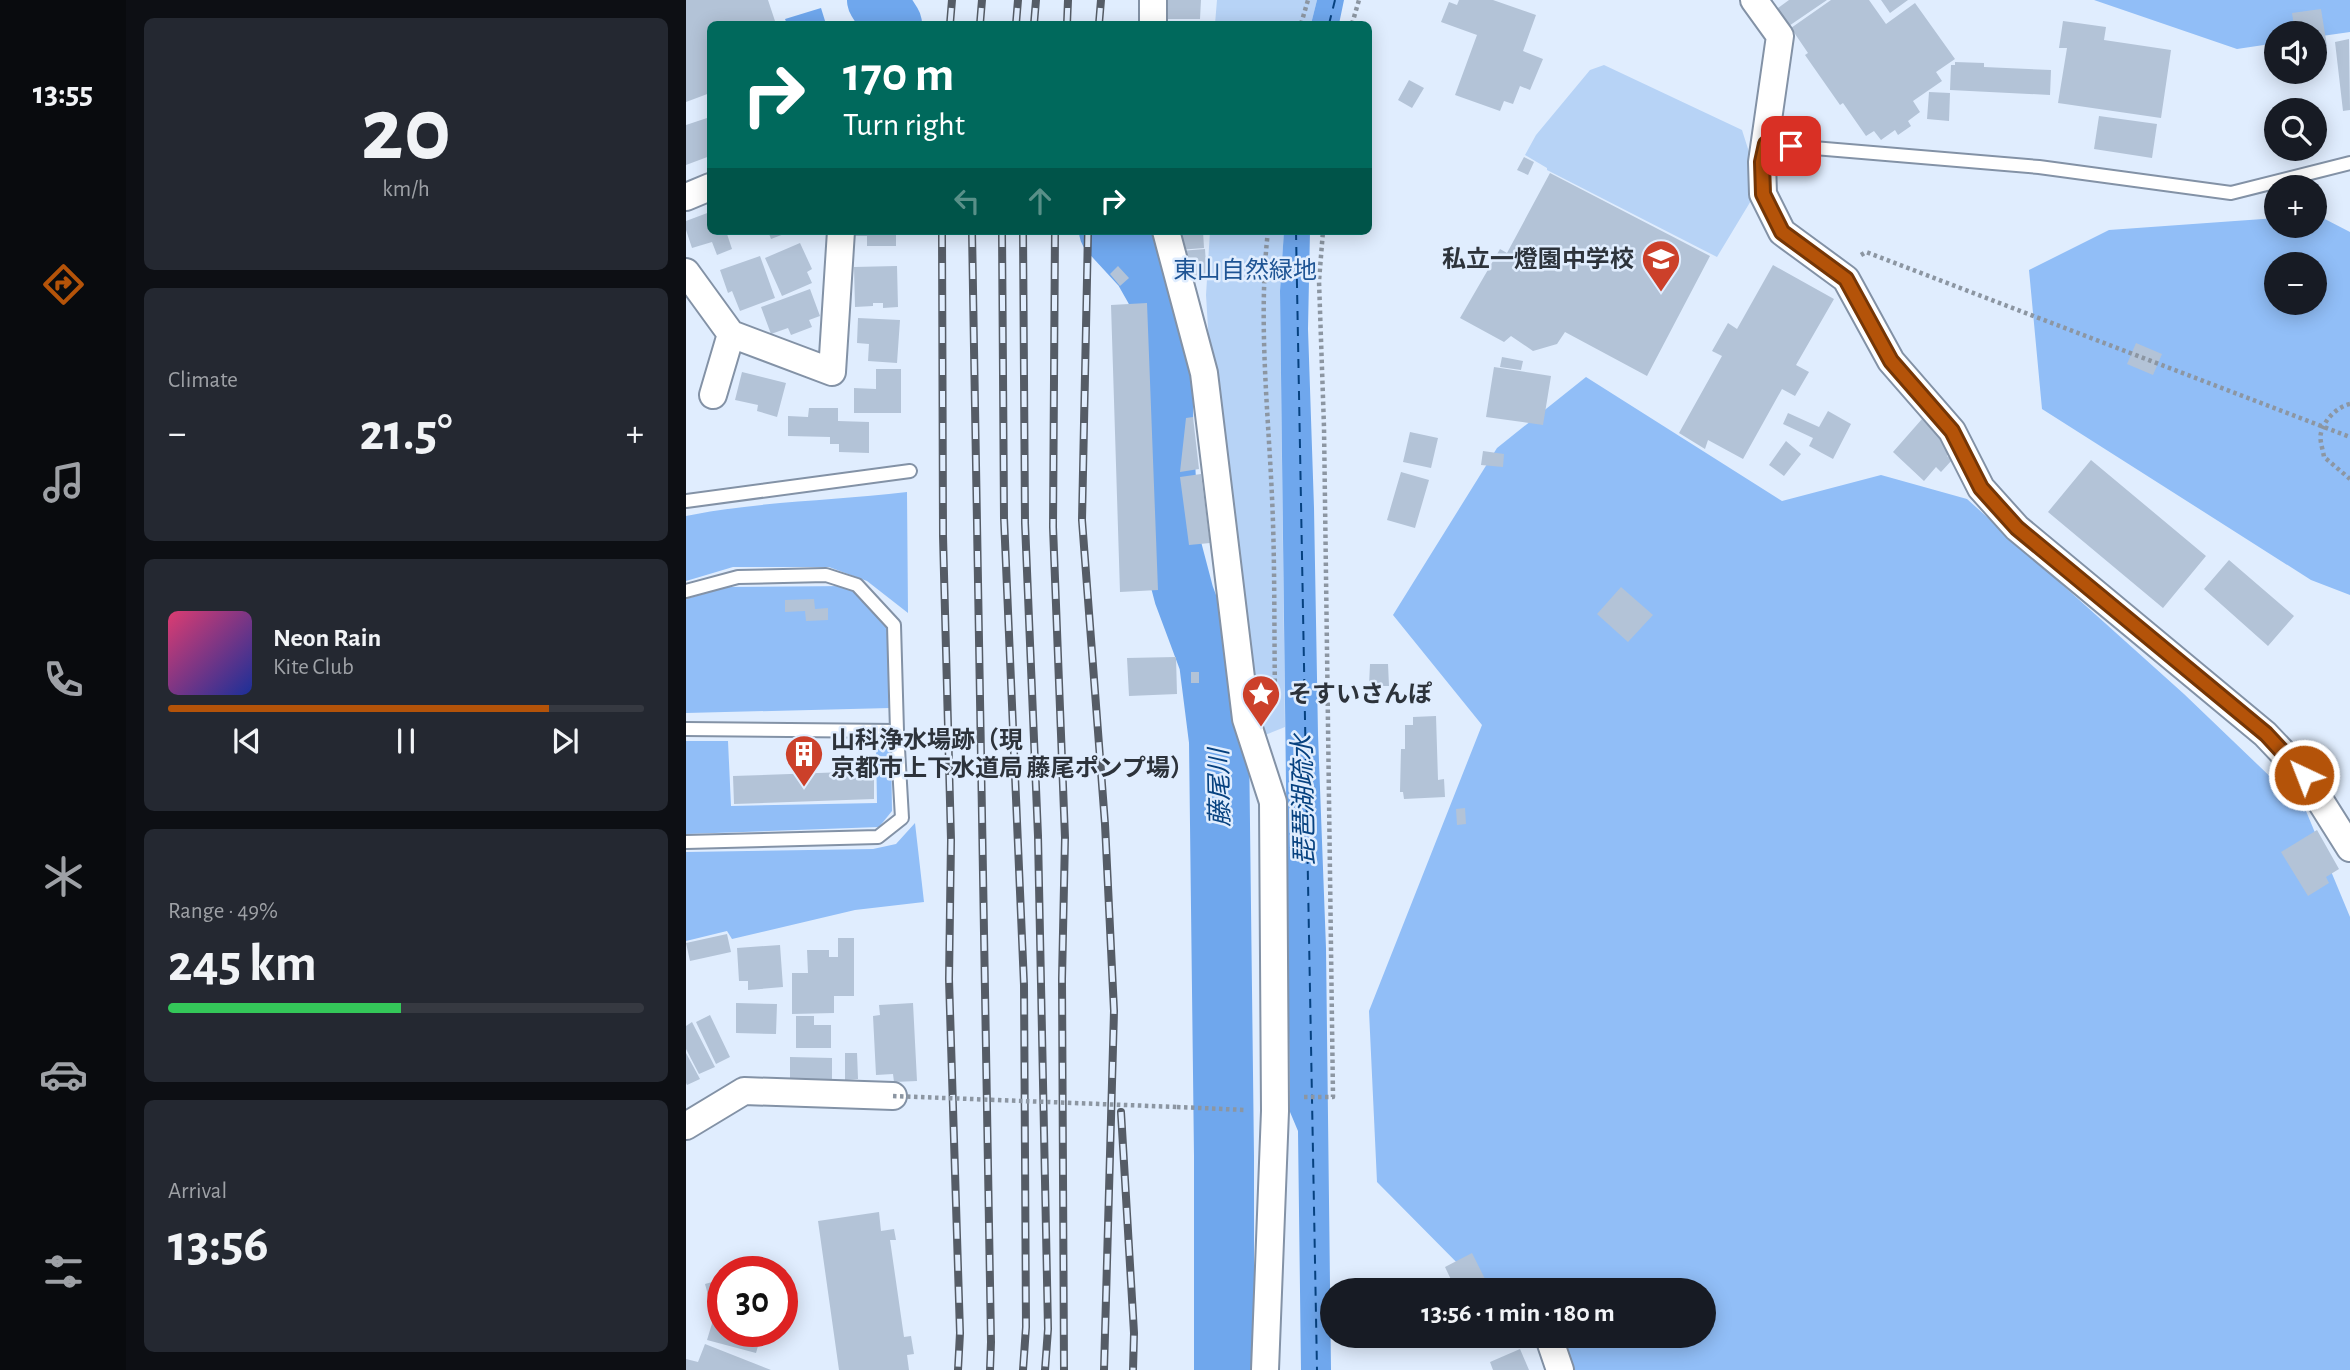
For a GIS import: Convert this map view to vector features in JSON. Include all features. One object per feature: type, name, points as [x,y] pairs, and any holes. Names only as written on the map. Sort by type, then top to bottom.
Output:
[{"type":"street","points":[[1153,0],[1153,21]]},
{"type":"street","points":[[1754,0],[1780,36],[1762,162],[1763,194],[1782,232],[1846,279],[1891,361],[1952,431],[1981,488],[2017,528],[2266,734],[2304,775],[2350,848]]},
{"type":"street","points":[[686,197],[707,188]]},
{"type":"street","points":[[686,272],[731,334],[832,372],[841,235]]},
{"type":"street","points":[[1167,235],[1204,373],[1246,719],[1273,802],[1275,1111],[1265,1370]]},
{"type":"street","points":[[713,395],[731,334]]},
{"type":"street","points":[[686,1126],[744,1091],[893,1096]]},
{"type":"street","points":[[1552,1348],[1560,1370]]},
{"type":"lane","points":[[1766,144],[2039,167],[2231,193],[2350,163]]},
{"type":"lane","points":[[686,502],[910,471]]},
{"type":"lane","points":[[686,591],[738,577],[826,575],[857,585],[894,625],[902,818],[878,837],[686,842]]},
{"type":"lane","points":[[686,729],[897,731]]},
{"type":"path","points":[[1302,21],[1308,0]]},
{"type":"path","points":[[1353,21],[1359,0]]},
{"type":"path","points":[[1268,235],[1264,358],[1272,500],[1276,701]]},
{"type":"path","points":[[1296,1097],[1333,1097],[1324,427],[1319,281],[1324,235]]},
{"type":"path","points":[[1834,270],[1866,252],[2350,437]]},
{"type":"path","points":[[2350,404],[2329,416],[2320,433],[2324,457],[2350,479]]},
{"type":"path","points":[[893,1096],[1242,1110]]},
{"type":"green space","points":[[1217,0],[1317,0],[1312,21],[1215,21]]},
{"type":"green space","points":[[1604,65],[1742,130],[1752,155],[1752,199],[1717,257],[1547,170],[1525,155],[1536,135],[1590,70]]},
{"type":"green space","name":"東山自然緑地","points":[[1210,235],[1284,235],[1280,291],[1285,727],[1255,739],[1218,492],[1206,295]]},
{"type":"shaded area","points":[[2094,0],[2350,0],[2350,32],[2327,35],[2327,21],[2264,21],[2264,45],[2237,49]]},
{"type":"shaded area","points":[[2264,219],[2264,238],[2327,238],[2327,220],[2350,232],[2350,595],[2311,580],[2042,409],[2029,270],[2109,230]]},
{"type":"shaded area","points":[[1586,377],[1782,501],[1881,475],[1967,499],[2184,694],[2306,811],[2350,917],[2350,1370],[1563,1370],[1542,1348],[1716,1348],[1716,1278],[1472,1278],[1377,1182],[1369,1011],[1482,725],[1393,615],[1497,448]]},
{"type":"shaded area","points":[[907,492],[908,613],[867,581],[829,567],[733,567],[686,581],[686,516],[768,504]]},
{"type":"shaded area","points":[[848,586],[890,626],[890,708],[686,713],[686,599],[728,587]]},
{"type":"shaded area","points":[[686,741],[728,741],[731,806],[877,803],[876,747],[891,748],[892,811],[879,827],[686,834]]},
{"type":"shaded area","points":[[915,823],[924,902],[855,910],[732,939],[727,931],[686,941],[686,852],[873,849],[896,844]]},
{"type":"water","points":[[1317,0],[1344,0],[1340,21],[1312,21]]},
{"type":"water","points":[[821,8],[825,21],[786,21],[785,19]]},
{"type":"water","name":"琵琶湖疏水","points":[[1284,235],[1310,235],[1308,329],[1326,948],[1330,1278],[1320,1278],[1320,1348],[1331,1348],[1331,1370],[1301,1370],[1298,1131],[1290,1112],[1280,291]]},
{"type":"building","points":[[686,0],[768,0],[775,21],[707,21],[707,94],[686,102]]},
{"type":"building","points":[[1165,0],[1201,0],[1200,19],[1164,19]]},
{"type":"building","points":[[1459,0],[1493,0],[1536,15],[1523,51],[1543,59],[1530,90],[1520,86],[1513,104],[1504,101],[1500,111],[1455,95],[1477,35],[1441,22],[1449,2],[1457,5]]},
{"type":"building","points":[[1789,0],[1827,0],[1783,30],[1771,13]]},
{"type":"building","points":[[1831,0],[1869,0],[1886,24],[1915,3],[1955,59],[1936,72],[1942,81],[1913,101],[1920,112],[1908,121],[1911,126],[1898,135],[1895,130],[1881,140],[1874,131],[1866,136],[1843,103],[1840,105],[1805,55],[1808,53],[1791,28]]},
{"type":"building","points":[[1881,0],[1908,0],[1890,13]]},
{"type":"building","points":[[2321,9],[2323,21],[2293,21],[2292,13]]},
{"type":"building","points":[[2063,21],[2106,27],[2104,40],[2171,50],[2161,118],[2058,103],[2067,48],[2059,48]]},
{"type":"building","points":[[2349,39],[2350,110],[2343,111],[2335,42]]},
{"type":"building","points":[[1955,62],[1984,63],[1984,67],[2051,70],[2050,95],[1950,90],[1951,65],[1955,65]]},
{"type":"building","points":[[1409,80],[1424,88],[1412,108],[1398,100]]},
{"type":"building","points":[[1929,92],[1950,93],[1949,121],[1927,119]]},
{"type":"building","points":[[2099,116],[2157,124],[2152,158],[2094,149]]},
{"type":"building","points":[[707,118],[707,157],[686,165],[686,125]]},
{"type":"building","points":[[1524,157],[1534,162],[1528,175],[1517,170]]},
{"type":"building","points":[[1550,173],[1710,256],[1647,376],[1565,332],[1557,344],[1533,351],[1511,336],[1504,342],[1460,318],[1500,249],[1507,253]]},
{"type":"building","points":[[707,213],[707,235],[727,235],[732,249],[717,255],[712,242],[692,248],[686,221]]},
{"type":"building","points":[[896,235],[896,246],[867,246],[867,236],[854,236]]},
{"type":"building","points":[[1177,235],[1203,235],[1204,248],[1178,250]]},
{"type":"building","points":[[800,243],[812,269],[807,272],[812,283],[782,296],[765,258]]},
{"type":"building","points":[[1205,249],[1207,279],[1183,281],[1180,251]]},
{"type":"building","points":[[760,256],[775,298],[740,311],[732,291],[728,293],[720,270]]},
{"type":"building","points":[[1773,265],[1834,299],[1796,365],[1809,372],[1795,396],[1782,389],[1743,459],[1708,440],[1705,449],[1679,433],[1722,356],[1712,351],[1728,323],[1737,329]]},
{"type":"building","points":[[897,266],[898,307],[883,308],[883,303],[873,303],[873,306],[855,307],[854,267]]},
{"type":"building","points":[[1118,266],[1129,278],[1120,286],[1110,274]]},
{"type":"building","points":[[810,289],[820,316],[809,320],[812,327],[791,335],[788,328],[771,334],[761,307]]},
{"type":"building","points":[[1147,303],[1158,590],[1120,592],[1111,305]]},
{"type":"building","points":[[858,318],[900,320],[897,363],[868,361],[869,344],[857,343]]},
{"type":"building","points":[[2136,343],[2162,354],[2153,375],[2127,364]]},
{"type":"building","points":[[1502,357],[1523,361],[1521,370],[1500,367]]},
{"type":"building","points":[[1494,367],[1551,376],[1543,425],[1486,417]]},
{"type":"building","points":[[876,369],[901,369],[901,413],[854,413],[854,388],[876,389]]},
{"type":"building","points":[[742,372],[786,383],[777,417],[757,411],[758,405],[735,400]]},
{"type":"building","points":[[809,408],[838,408],[838,421],[869,422],[869,453],[839,452],[839,444],[830,444],[830,437],[788,436],[788,416],[808,417]]},
{"type":"building","points":[[1828,411],[1851,424],[1833,459],[1809,446],[1813,438],[1783,424],[1788,413],[1819,427]]},
{"type":"building","points":[[1193,417],[1199,469],[1180,472],[1186,418]]},
{"type":"building","points":[[1922,419],[1954,448],[1947,456],[1952,460],[1941,472],[1936,467],[1924,481],[1893,452]]},
{"type":"building","points":[[1410,432],[1438,438],[1431,468],[1403,462]]},
{"type":"building","points":[[1786,441],[1801,454],[1784,476],[1769,465]]},
{"type":"building","points":[[1483,451],[1504,454],[1503,467],[1481,465]]},
{"type":"building","points":[[2091,460],[2206,556],[2163,608],[2048,512]]},
{"type":"building","points":[[1401,472],[1429,480],[1415,528],[1387,520]]},
{"type":"building","points":[[1201,474],[1210,543],[1189,545],[1180,477]]},
{"type":"building","points":[[2229,560],[2294,616],[2268,646],[2204,589]]},
{"type":"building","points":[[1621,587],[1653,615],[1628,642],[1597,614]]},
{"type":"building","points":[[814,599],[815,609],[828,608],[828,620],[806,621],[805,611],[785,612],[785,600]]},
{"type":"building","points":[[1176,657],[1177,694],[1129,696],[1127,658]]},
{"type":"building","points":[[1370,664],[1388,664],[1389,686],[1369,686]]},
{"type":"building","points":[[1191,672],[1199,672],[1199,683],[1191,683]]},
{"type":"building","points":[[1436,716],[1438,780],[1444,779],[1445,797],[1404,799],[1403,792],[1400,792],[1401,749],[1405,749],[1405,725],[1413,725],[1413,717]]},
{"type":"building","name":"山科浄水場跡（現 京都市上下水道局 藤尾ポンプ場）","points":[[874,771],[874,799],[734,804],[733,776]]},
{"type":"building","points":[[1465,808],[1466,824],[1457,825],[1456,809]]},
{"type":"building","points":[[2317,830],[2339,869],[2326,877],[2329,883],[2308,896],[2281,852]]},
{"type":"building","points":[[727,934],[731,952],[690,961],[686,943]]},
{"type":"building","points":[[838,938],[854,938],[854,996],[834,996],[834,1013],[792,1014],[792,973],[808,973],[807,950],[829,950],[829,957],[838,957]]},
{"type":"building","points":[[780,945],[783,987],[748,990],[748,981],[739,981],[737,948]]},
{"type":"building","points":[[736,1003],[777,1004],[776,1034],[736,1033]]},
{"type":"building","points":[[913,1003],[917,1081],[894,1082],[893,1074],[876,1075],[873,1016],[880,1015],[879,1005]]},
{"type":"building","points":[[710,1015],[730,1057],[716,1064],[696,1022]]},
{"type":"building","points":[[796,1016],[814,1016],[814,1025],[831,1025],[831,1048],[796,1048]]},
{"type":"building","points":[[692,1022],[715,1067],[699,1074],[686,1049],[686,1026]]},
{"type":"building","points":[[686,1053],[700,1079],[687,1085],[686,1083]]},
{"type":"building","points":[[845,1053],[857,1053],[858,1079],[845,1080]]},
{"type":"building","points":[[790,1057],[832,1058],[832,1080],[790,1080]]},
{"type":"building","points":[[879,1212],[881,1231],[894,1229],[896,1240],[890,1240],[904,1337],[911,1336],[914,1354],[907,1355],[909,1370],[839,1370],[818,1221]]},
{"type":"building","points":[[1472,1253],[1484,1278],[1450,1278],[1445,1267]]},
{"type":"building","points":[[705,1344],[771,1370],[686,1370],[686,1359],[698,1362]]},
{"type":"building","points":[[733,1347],[758,1347],[756,1353]]},
{"type":"building","points":[[1520,1349],[1529,1370],[1493,1370],[1490,1362]]},
{"type":"waterway","name":"藤尾川","points":[[877,0],[890,21]]},
{"type":"waterway","name":"藤尾川","points":[[1113,235],[1143,268],[1156,291],[1165,316],[1163,423],[1169,538],[1184,595],[1209,662],[1219,741],[1224,1370]]},
{"type":"ferry route","points":[[1330,21],[1335,0]]},
{"type":"ferry route","points":[[1296,235],[1317,1370]]},
{"type":"railway","points":[[950,21],[952,0]]},
{"type":"railway","points":[[980,21],[982,0]]},
{"type":"railway","points":[[1016,21],[1018,0]]},
{"type":"railway","points":[[1034,21],[1036,0]]},
{"type":"railway","points":[[1067,21],[1068,0]]},
{"type":"railway","points":[[1099,21],[1101,0]]},
{"type":"railway","points":[[942,235],[943,536],[951,840],[949,979],[960,1333],[958,1370]]},
{"type":"railway","points":[[972,235],[990,1370]]},
{"type":"railway","points":[[1002,235],[1004,518],[1024,985],[1026,1327],[1023,1370]]},
{"type":"railway","points":[[1023,235],[1025,523],[1038,836],[1048,1329],[1045,1370]]},
{"type":"railway","points":[[1055,235],[1053,527],[1065,838],[1062,979],[1064,1370]]},
{"type":"railway","points":[[1088,235],[1082,520],[1105,824],[1114,1011],[1104,1370]]},
{"type":"railway","points":[[1121,1112],[1134,1333],[1133,1370]]},
{"type":"place","name":"私立一燈園中学校","points":[[1661,293]]},
{"type":"place","name":"そすいさんぽ","points":[[1261,728]]},
{"type":"place","name":"山科浄水場跡（現 京都市上下水道局 藤尾ポンプ場）","points":[[804,788]]},
{"type":"route","points":[[1791,146],[1766,144],[1762,162],[1763,194],[1782,232],[1846,279],[1891,361],[1952,431],[1981,488],[2017,528],[2266,734],[2304,775]]}]
